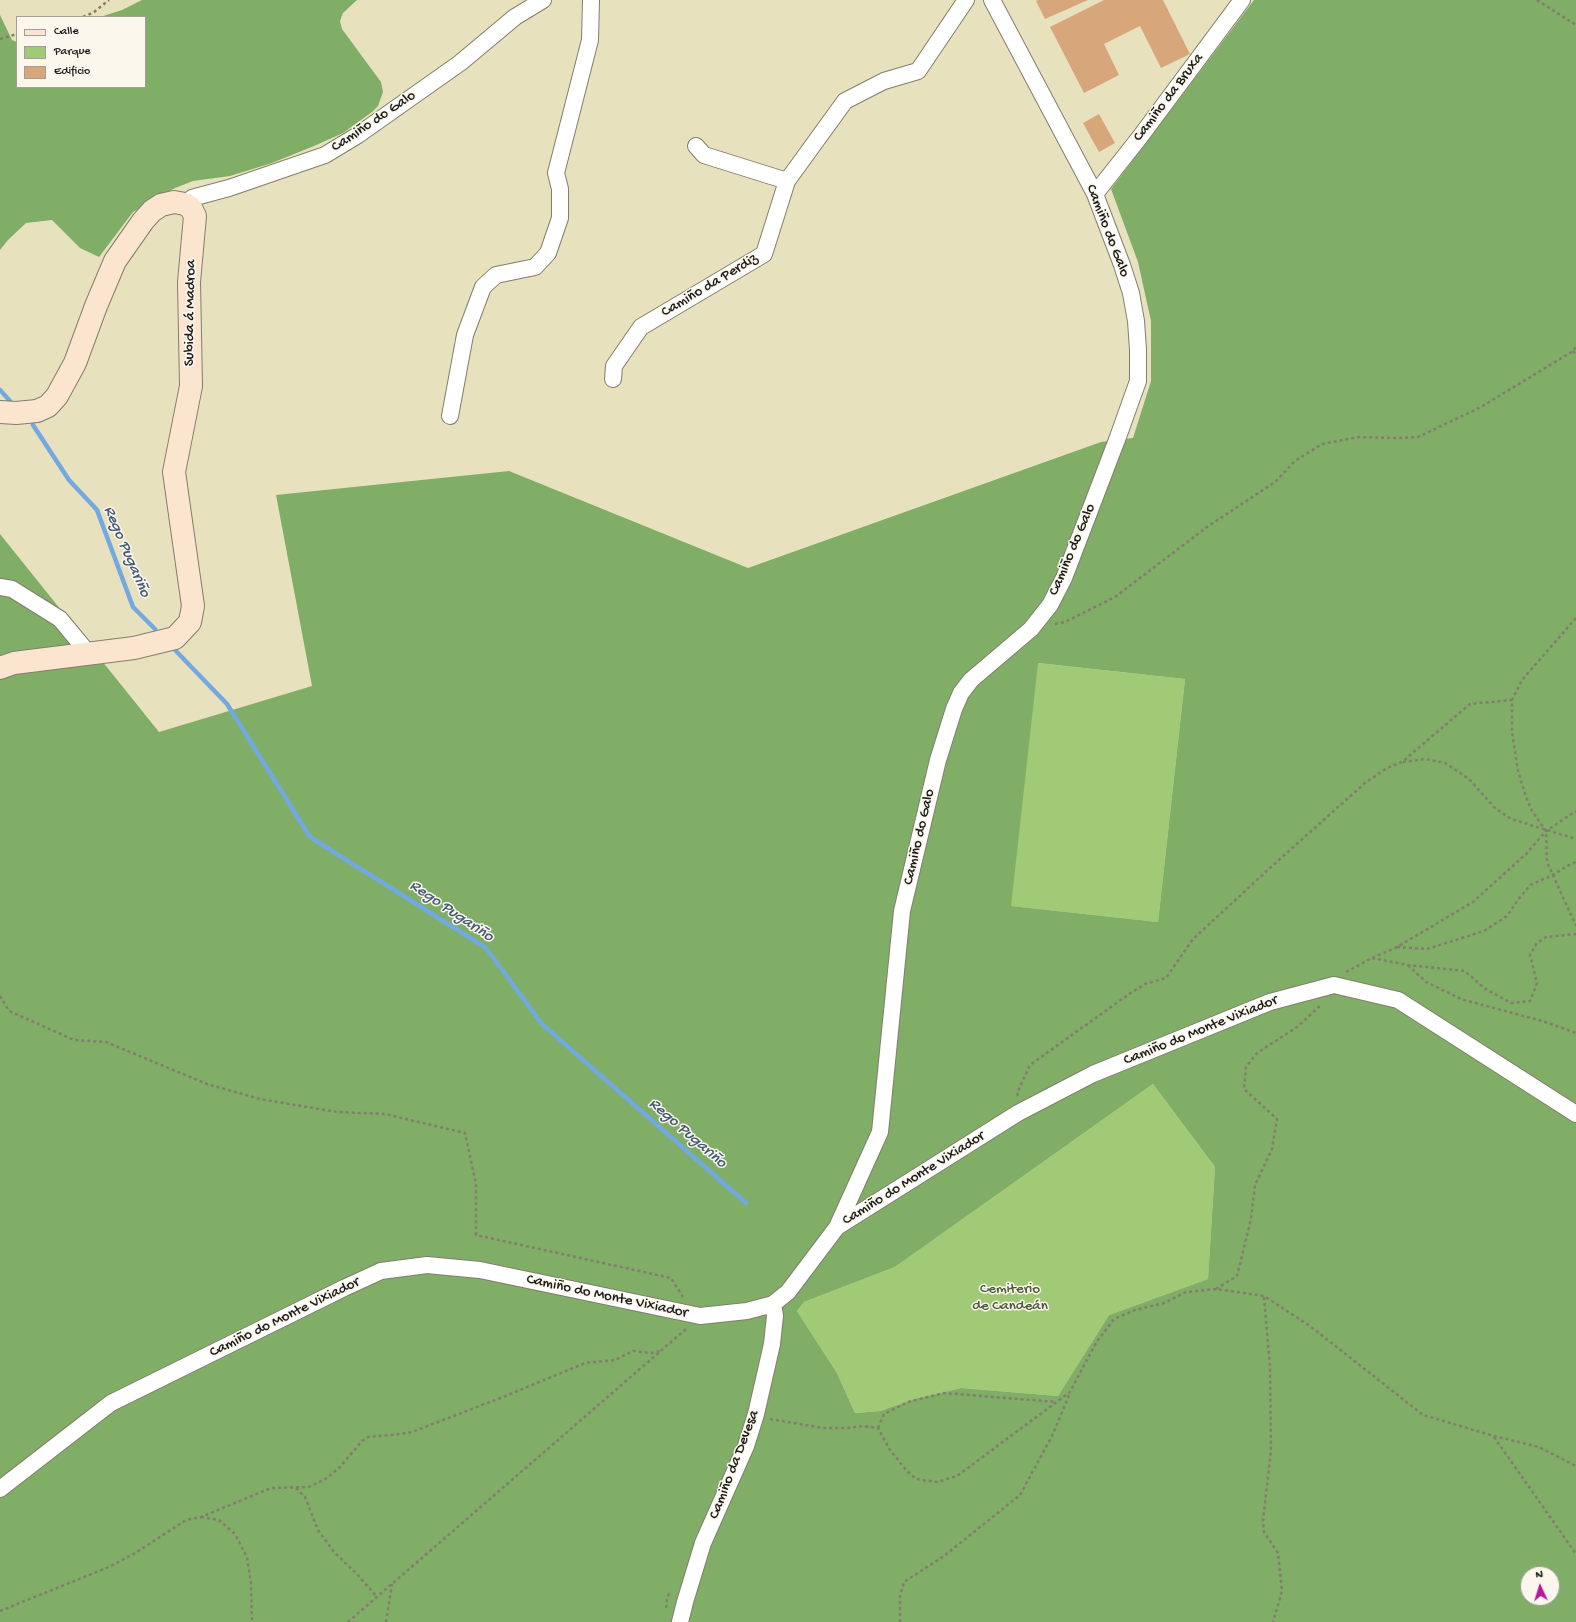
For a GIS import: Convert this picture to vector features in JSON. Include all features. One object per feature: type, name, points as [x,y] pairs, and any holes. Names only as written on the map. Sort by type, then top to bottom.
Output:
[{"type":"street","name":"Camiño do Galo","points":[[185,204],[192,198],[229,188],[325,155],[358,136],[460,63],[515,17],[543,0]]},
{"type":"street","points":[[450,416],[465,335],[483,287],[496,275],[534,266],[548,253],[560,218],[560,189],[556,173],[590,40],[591,0]]},
{"type":"street","name":"Camiño da Perdiz","points":[[613,379],[614,366],[641,327],[764,254],[787,180],[845,101],[884,81],[918,71],[966,0]]},
{"type":"street","name":"Camiño do Galo","points":[[837,1228],[880,1132],[902,912],[938,760],[954,709],[961,692],[971,680],[1031,629],[1050,605],[1064,578],[1121,431],[1138,381],[1136,321],[1131,293],[1095,194],[992,0]]},
{"type":"street","name":"Camiño da Bruxa","points":[[1095,194],[1140,137],[1242,0]]},
{"type":"street","points":[[696,146],[704,155],[787,180]]},
{"type":"street","points":[[0,412],[16,413],[37,411],[48,406],[57,396],[75,363],[96,306],[115,261],[152,211],[161,205],[174,202],[185,204]]},
{"type":"street","name":"Subida á Madroa","points":[[0,668],[14,663],[134,648],[175,638],[190,622],[193,606],[174,472],[191,386],[189,282],[195,216],[191,208],[185,204]]},
{"type":"street","points":[[0,587],[12,589],[60,619],[89,654]]},
{"type":"street","name":"Camiño do Monte Vixiador","points":[[0,1489],[111,1403],[381,1271],[427,1265],[480,1270],[700,1316],[747,1311],[773,1304],[788,1292],[837,1228],[1018,1113],[1093,1074],[1270,1002],[1334,985],[1398,1000],[1576,1114]]},
{"type":"street","name":"Camiño da Devesa","points":[[680,1622],[703,1543],[746,1446],[756,1414],[772,1344],[776,1316],[773,1304]]},
{"type":"path","points":[[85,16],[94,12],[109,0]]},
{"type":"path","points":[[1537,0],[1576,24]]},
{"type":"path","points":[[0,39],[16,34]]},
{"type":"path","points":[[1031,629],[1065,622],[1115,597],[1207,527],[1275,482],[1295,461],[1322,444],[1358,437],[1418,437],[1480,407],[1573,351],[1576,347]]},
{"type":"path","points":[[1573,351],[1576,354]]},
{"type":"path","points":[[1576,618],[1522,680],[1512,700],[1512,732],[1518,771],[1526,798],[1532,811],[1546,830],[1548,862],[1576,926]]},
{"type":"path","points":[[1402,762],[1470,704],[1512,700]]},
{"type":"path","points":[[1018,1113],[1017,1092],[1030,1065],[1129,994],[1145,984],[1166,978],[1193,940],[1270,868],[1365,783],[1387,768],[1402,762],[1425,759],[1444,763],[1469,779],[1495,808],[1511,819],[1576,839]]},
{"type":"path","points":[[1216,1289],[1237,1276],[1251,1219],[1255,1185],[1272,1149],[1277,1119],[1244,1089],[1246,1067],[1258,1053],[1297,1027],[1320,1005],[1334,985],[1346,972],[1397,947],[1473,902],[1527,853],[1546,830],[1576,811]]},
{"type":"path","points":[[1397,947],[1427,949],[1484,931],[1507,916],[1530,885],[1553,875],[1576,862]]},
{"type":"path","points":[[1372,958],[1408,965],[1465,971],[1484,988],[1511,1002],[1530,1001],[1537,983],[1530,955],[1538,943],[1546,937],[1576,934]]},
{"type":"path","points":[[1408,965],[1426,982],[1461,999],[1542,1021],[1576,1033]]},
{"type":"path","points":[[0,996],[9,1011],[74,1040],[106,1042],[207,1084],[260,1099],[337,1112],[385,1114],[465,1133],[476,1184],[476,1235],[671,1278],[695,1315],[692,1324],[348,1622]]},
{"type":"path","points":[[900,1622],[900,1596],[904,1582],[944,1556],[1020,1495],[1052,1436],[1070,1392],[1096,1343],[1114,1319],[1135,1310],[1164,1302],[1186,1292],[1216,1289],[1264,1296],[1310,1326],[1423,1415],[1494,1436],[1539,1447],[1576,1466]]},
{"type":"path","points":[[1264,1296],[1270,1367],[1271,1451],[1263,1520],[1264,1532],[1278,1553],[1282,1591],[1273,1622]]},
{"type":"path","points":[[0,1611],[110,1567],[137,1552],[186,1520],[201,1517],[271,1488],[309,1487],[327,1478],[340,1467],[362,1441],[368,1437],[412,1432],[585,1363],[615,1360],[633,1351],[651,1352],[662,1350]]},
{"type":"path","points":[[878,1428],[890,1450],[906,1470],[916,1479],[937,1482],[957,1476],[1070,1392]]},
{"type":"path","points":[[878,1428],[884,1414],[908,1402],[944,1394],[1056,1402]]},
{"type":"path","points":[[756,1414],[767,1418],[823,1428],[863,1426],[878,1428]]},
{"type":"path","points":[[1494,1436],[1576,1554]]},
{"type":"path","points":[[295,1488],[305,1497],[318,1530],[334,1552],[377,1596]]},
{"type":"path","points":[[201,1517],[219,1520],[235,1534],[247,1556],[251,1583],[252,1622]]},
{"type":"path","points":[[386,1622],[392,1584]]},
{"type":"green space","points":[[142,0],[357,0],[343,13],[340,21],[342,29],[381,82],[383,92],[378,106],[343,133],[272,163],[230,176],[193,181],[175,188],[133,212],[99,257],[80,248],[52,220],[26,223],[0,250],[0,15],[12,40],[16,42],[16,88],[146,88],[146,16],[103,16],[122,10]]},
{"type":"green space","points":[[1254,0],[1576,0],[1576,1622],[0,1622],[0,534],[159,732],[312,686],[276,495],[509,471],[748,568],[1101,442],[1133,438],[1151,381],[1151,321],[1138,262],[1111,189]],"holes":[[[1038,663],[1185,679],[1158,922],[1011,906]],[[1153,1084],[1215,1167],[1208,1279],[1109,1315],[1058,1396],[961,1388],[918,1398],[880,1411],[855,1413],[837,1373],[797,1311],[804,1302],[895,1267]]]},
{"type":"green space","points":[[1037,663],[1185,679],[1158,922],[1010,906]]},
{"type":"green space","name":"Cemiterio de Candeán","points":[[1153,1084],[1215,1167],[1208,1279],[1109,1315],[1058,1396],[961,1388],[918,1398],[880,1411],[855,1413],[837,1373],[797,1311],[804,1302],[895,1267]]},
{"type":"building","points":[[1088,0],[1045,19],[1036,1]]},
{"type":"building","points":[[1104,0],[1163,0],[1190,54],[1161,68],[1140,26],[1104,44],[1119,75],[1084,93],[1050,27]]},
{"type":"building","points":[[1099,114],[1115,143],[1099,152],[1083,123]]},
{"type":"waterway","name":"Rego Pugariño","points":[[0,390],[10,401]]},
{"type":"waterway","name":"Rego Pugariño","points":[[33,425],[69,480],[97,510],[133,607],[155,629]]},
{"type":"waterway","name":"Rego Pugariño","points":[[176,651],[227,704],[310,837],[486,948],[542,1024],[746,1203]]}]
